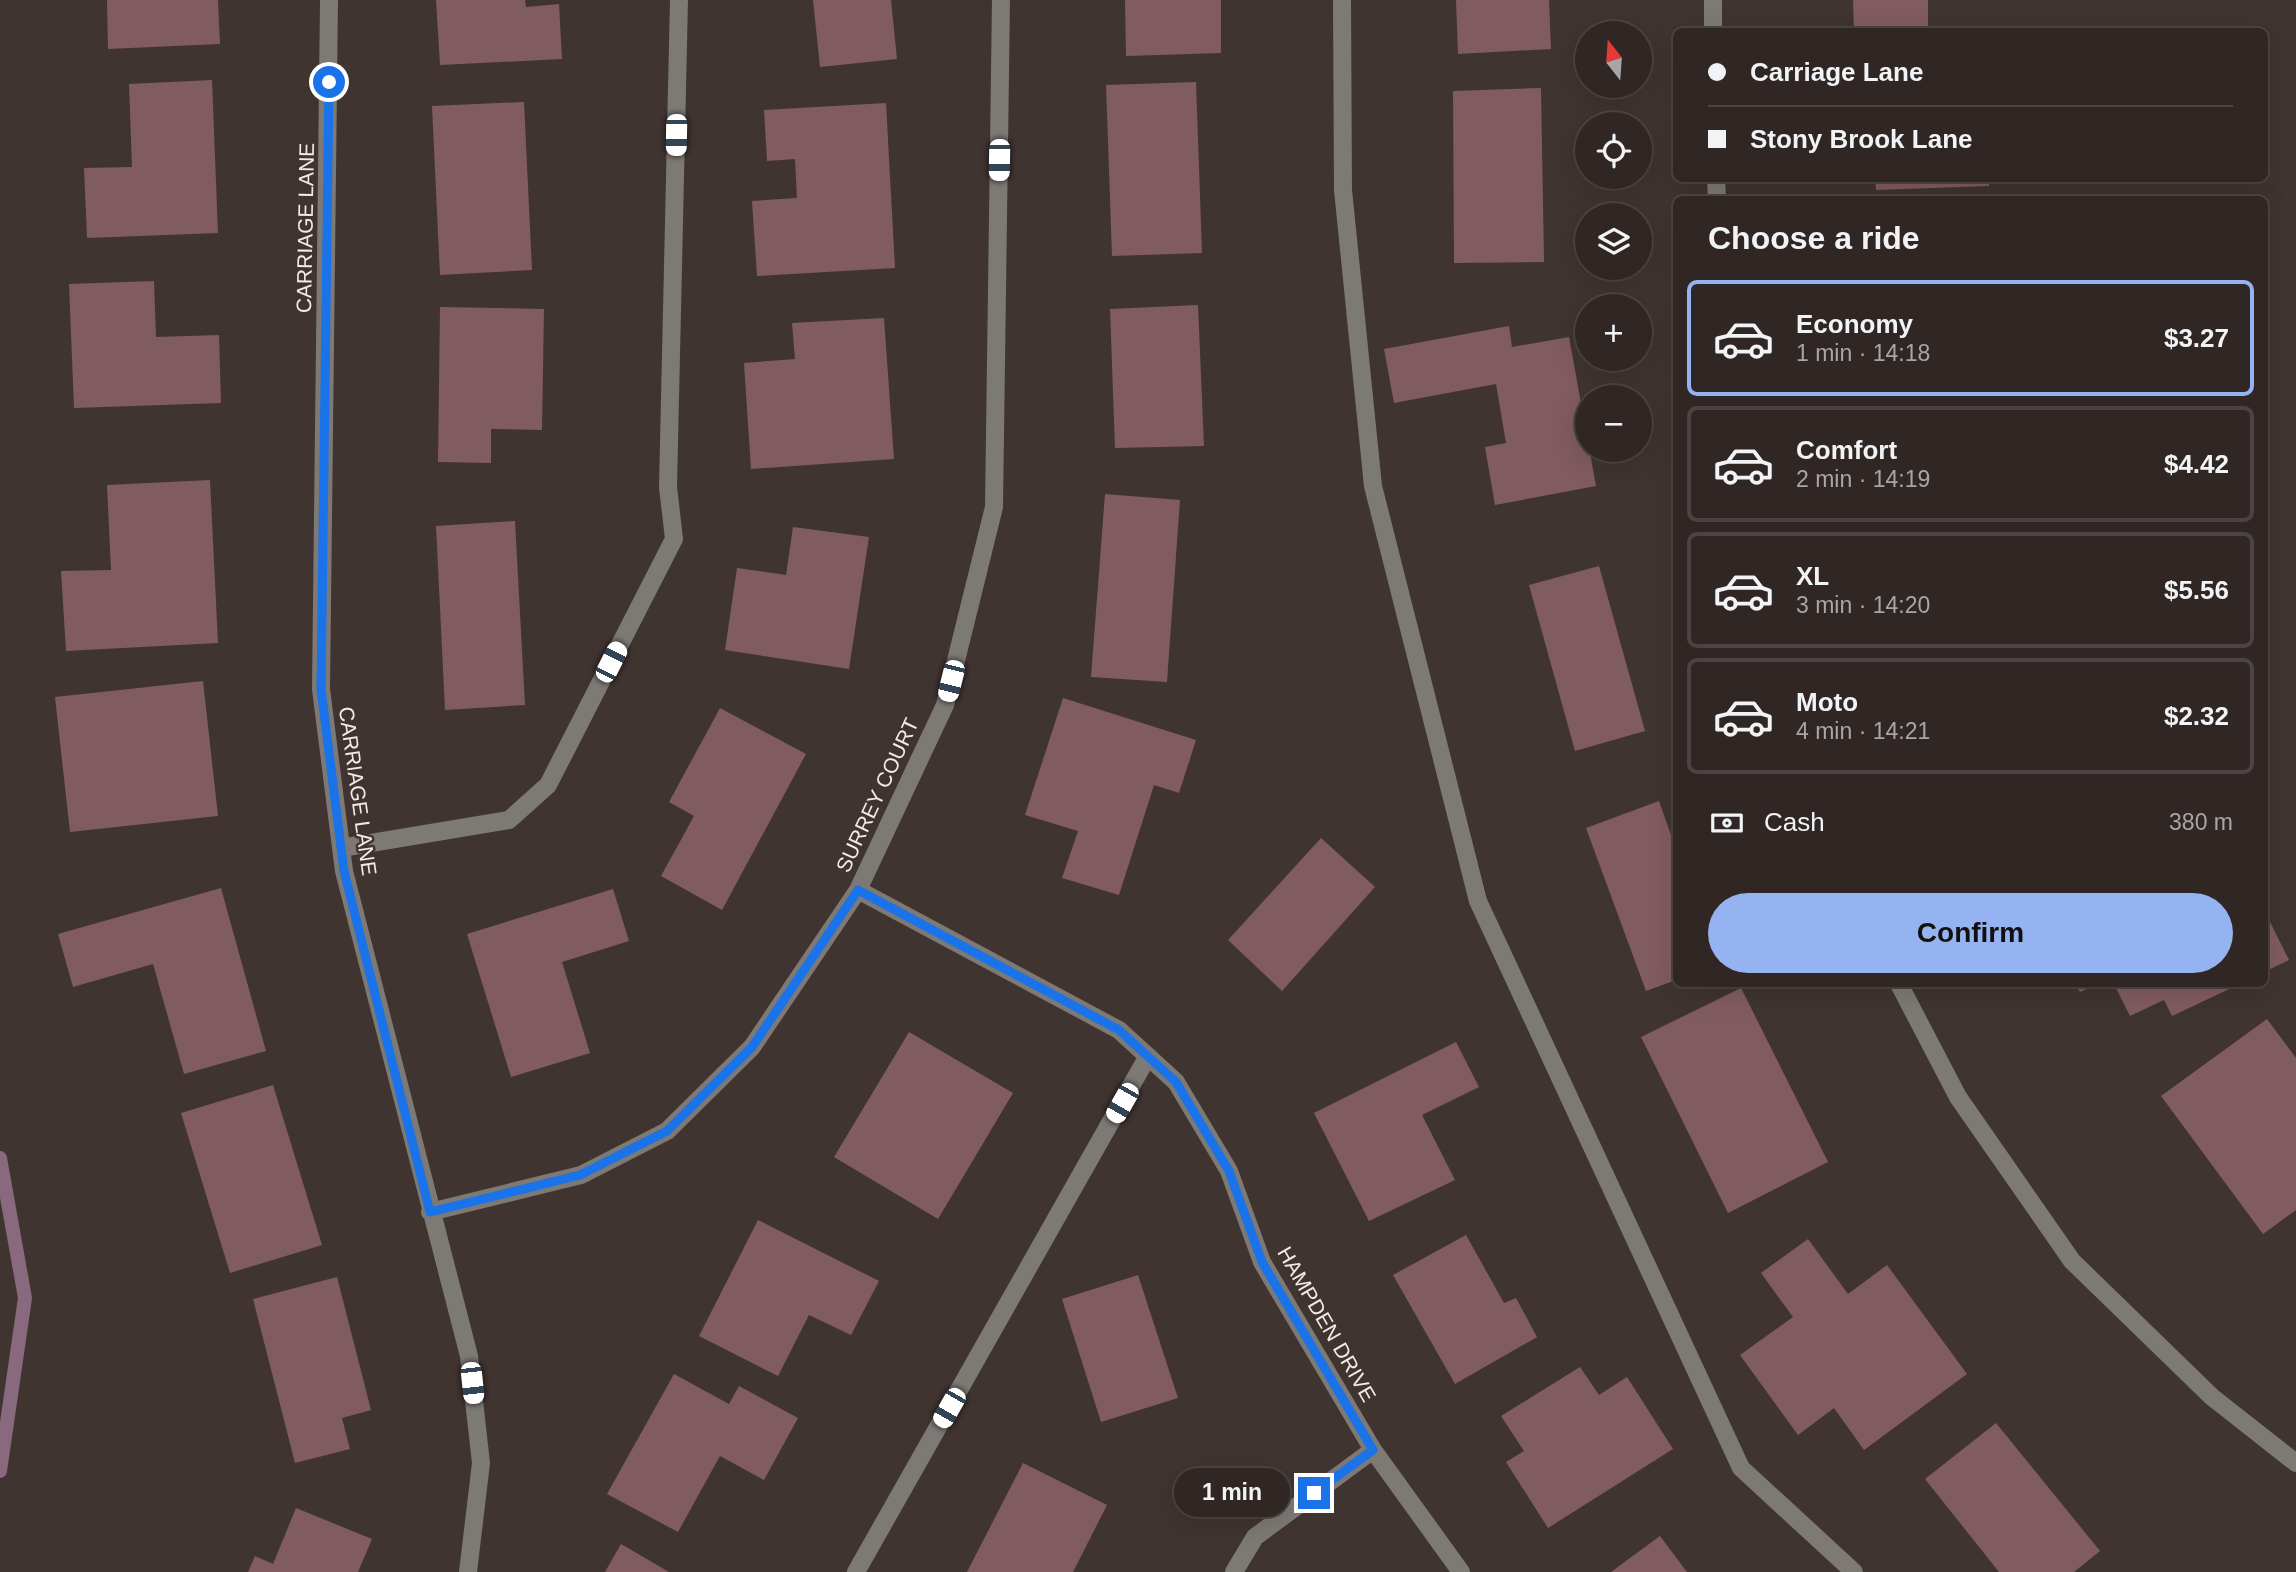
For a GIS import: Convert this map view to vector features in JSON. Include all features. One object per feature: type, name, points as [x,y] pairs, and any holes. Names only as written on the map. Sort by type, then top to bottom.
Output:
[{"type":"street","name":"CARRIAGE LANE","points":[[329,0],[321,689],[341,848],[430,1212],[469,1356],[481,1463],[468,1572]]},
{"type":"street","points":[[341,848],[509,820],[548,785],[674,539],[668,487],[679,0]]},
{"type":"street","name":"SURREY COURT","points":[[430,1212],[580,1175],[667,1131],[752,1047],[858,890],[944,705],[994,507],[1001,0]]},
{"type":"street","points":[[1342,0],[1343,190],[1374,486],[1478,901],[1741,1468],[1854,1572]]},
{"type":"street","points":[[1713,0],[1713,28]]},
{"type":"street","name":"HAMPDEN DRIVE","points":[[858,890],[1119,1030],[1176,1082],[1229,1171],[1262,1262],[1373,1450],[1461,1572]]},
{"type":"street","points":[[1901,987],[1958,1097],[2072,1261],[2212,1397],[2296,1463]]},
{"type":"street","points":[[856,1572],[1148,1056]]},
{"type":"street","points":[[1234,1572],[1255,1537],[1373,1450]]},
{"type":"building","points":[[107,0],[218,0],[220,44],[108,49]]},
{"type":"building","points":[[436,0],[525,0],[526,7],[559,4],[562,59],[440,65]]},
{"type":"building","points":[[813,0],[891,0],[897,59],[820,67]]},
{"type":"building","points":[[1125,0],[1221,0],[1221,53],[1126,56]]},
{"type":"building","points":[[1456,0],[1549,0],[1551,49],[1458,54]]},
{"type":"building","points":[[1853,0],[1928,0],[1928,28],[1854,28]]},
{"type":"building","points":[[212,80],[218,233],[87,238],[84,168],[132,167],[129,84]]},
{"type":"building","points":[[1196,82],[1202,253],[1112,256],[1106,85]]},
{"type":"building","points":[[1541,88],[1544,262],[1454,263],[1453,91]]},
{"type":"building","points":[[524,102],[532,270],[440,275],[432,106]]},
{"type":"building","points":[[886,103],[895,268],[757,276],[752,201],[797,198],[795,159],[767,161],[764,110]]},
{"type":"building","points":[[1875,182],[1989,182],[1989,186],[1876,190]]},
{"type":"building","points":[[154,281],[156,337],[219,335],[221,403],[74,408],[69,284]]},
{"type":"building","points":[[1198,305],[1204,446],[1115,448],[1110,309]]},
{"type":"building","points":[[440,307],[544,309],[542,430],[491,429],[491,463],[438,462]]},
{"type":"building","points":[[884,318],[894,459],[751,469],[744,363],[795,359],[792,323]]},
{"type":"building","points":[[1509,326],[1512,347],[1569,337],[1578,385],[1575,385],[1575,462],[1592,462],[1596,486],[1495,505],[1485,447],[1506,443],[1496,384],[1394,403],[1384,349]]},
{"type":"building","points":[[210,480],[218,643],[66,651],[61,571],[111,570],[107,485]]},
{"type":"building","points":[[1105,494],[1180,500],[1167,682],[1091,677]]},
{"type":"building","points":[[515,521],[525,705],[445,710],[436,526]]},
{"type":"building","points":[[793,527],[869,537],[849,669],[725,650],[737,568],[786,575]]},
{"type":"building","points":[[1599,566],[1645,731],[1575,751],[1529,585]]},
{"type":"building","points":[[203,681],[218,816],[70,832],[55,697]]},
{"type":"building","points":[[1063,698],[1196,740],[1179,793],[1154,785],[1119,895],[1062,878],[1078,831],[1025,815]]},
{"type":"building","points":[[720,708],[806,754],[722,910],[661,876],[694,816],[669,802]]},
{"type":"building","points":[[1659,801],[1673,841],[1673,981],[1646,991],[1586,828]]},
{"type":"building","points":[[1321,838],[1375,887],[1282,991],[1228,940]]},
{"type":"building","points":[[221,888],[266,1051],[184,1074],[153,964],[73,987],[58,934]]},
{"type":"building","points":[[613,889],[629,941],[562,962],[590,1053],[511,1077],[467,934]]},
{"type":"building","points":[[2268,918],[2289,960],[2268,970]]},
{"type":"building","points":[[2077,987],[2091,987],[2080,992]]},
{"type":"building","points":[[2116,987],[2234,987],[2172,1016],[2164,1000],[2130,1016]]},
{"type":"building","points":[[1741,988],[1828,1162],[1728,1213],[1641,1037]]},
{"type":"building","points":[[2267,1019],[2296,1058],[2296,1210],[2263,1234],[2161,1096]]},
{"type":"building","points":[[909,1032],[1013,1093],[938,1219],[834,1157]]},
{"type":"building","points":[[1456,1042],[1479,1087],[1422,1115],[1455,1180],[1369,1221],[1314,1113]]},
{"type":"building","points":[[273,1085],[322,1245],[230,1273],[181,1113]]},
{"type":"building","points":[[758,1220],[879,1281],[851,1335],[809,1315],[778,1376],[699,1336]]},
{"type":"building","points":[[1466,1235],[1504,1303],[1516,1298],[1537,1337],[1455,1384],[1393,1275]]},
{"type":"building","points":[[1808,1239],[1848,1294],[1887,1265],[1967,1374],[1864,1450],[1834,1408],[1798,1435],[1740,1355],[1793,1317],[1761,1273]]},
{"type":"building","points":[[1138,1275],[1178,1398],[1101,1422],[1062,1299]]},
{"type":"building","points":[[337,1277],[371,1410],[342,1418],[350,1449],[295,1463],[253,1299]]},
{"type":"building","points":[[1580,1367],[1599,1395],[1627,1377],[1673,1449],[1548,1528],[1506,1462],[1524,1451],[1501,1416]]},
{"type":"building","points":[[674,1374],[729,1404],[739,1386],[798,1418],[764,1480],[720,1456],[678,1532],[607,1494]]},
{"type":"building","points":[[1996,1423],[2100,1551],[2074,1572],[1999,1572],[1925,1479]]},
{"type":"building","points":[[1023,1463],[1107,1505],[1073,1572],[967,1572]]},
{"type":"building","points":[[296,1508],[372,1539],[358,1572],[248,1572],[255,1556],[273,1564]]},
{"type":"building","points":[[1660,1536],[1687,1572],[1611,1572]]},
{"type":"building","points":[[621,1544],[669,1572],[605,1572]]},
{"type":"waterway","points":[[0,1158],[25,1298],[0,1471]]},
{"type":"route","points":[[329,82],[321,689],[344,871],[430,1212],[580,1175],[667,1131],[752,1047],[858,890],[1119,1030],[1176,1082],[1229,1171],[1262,1262],[1373,1450],[1314,1493]]}]
